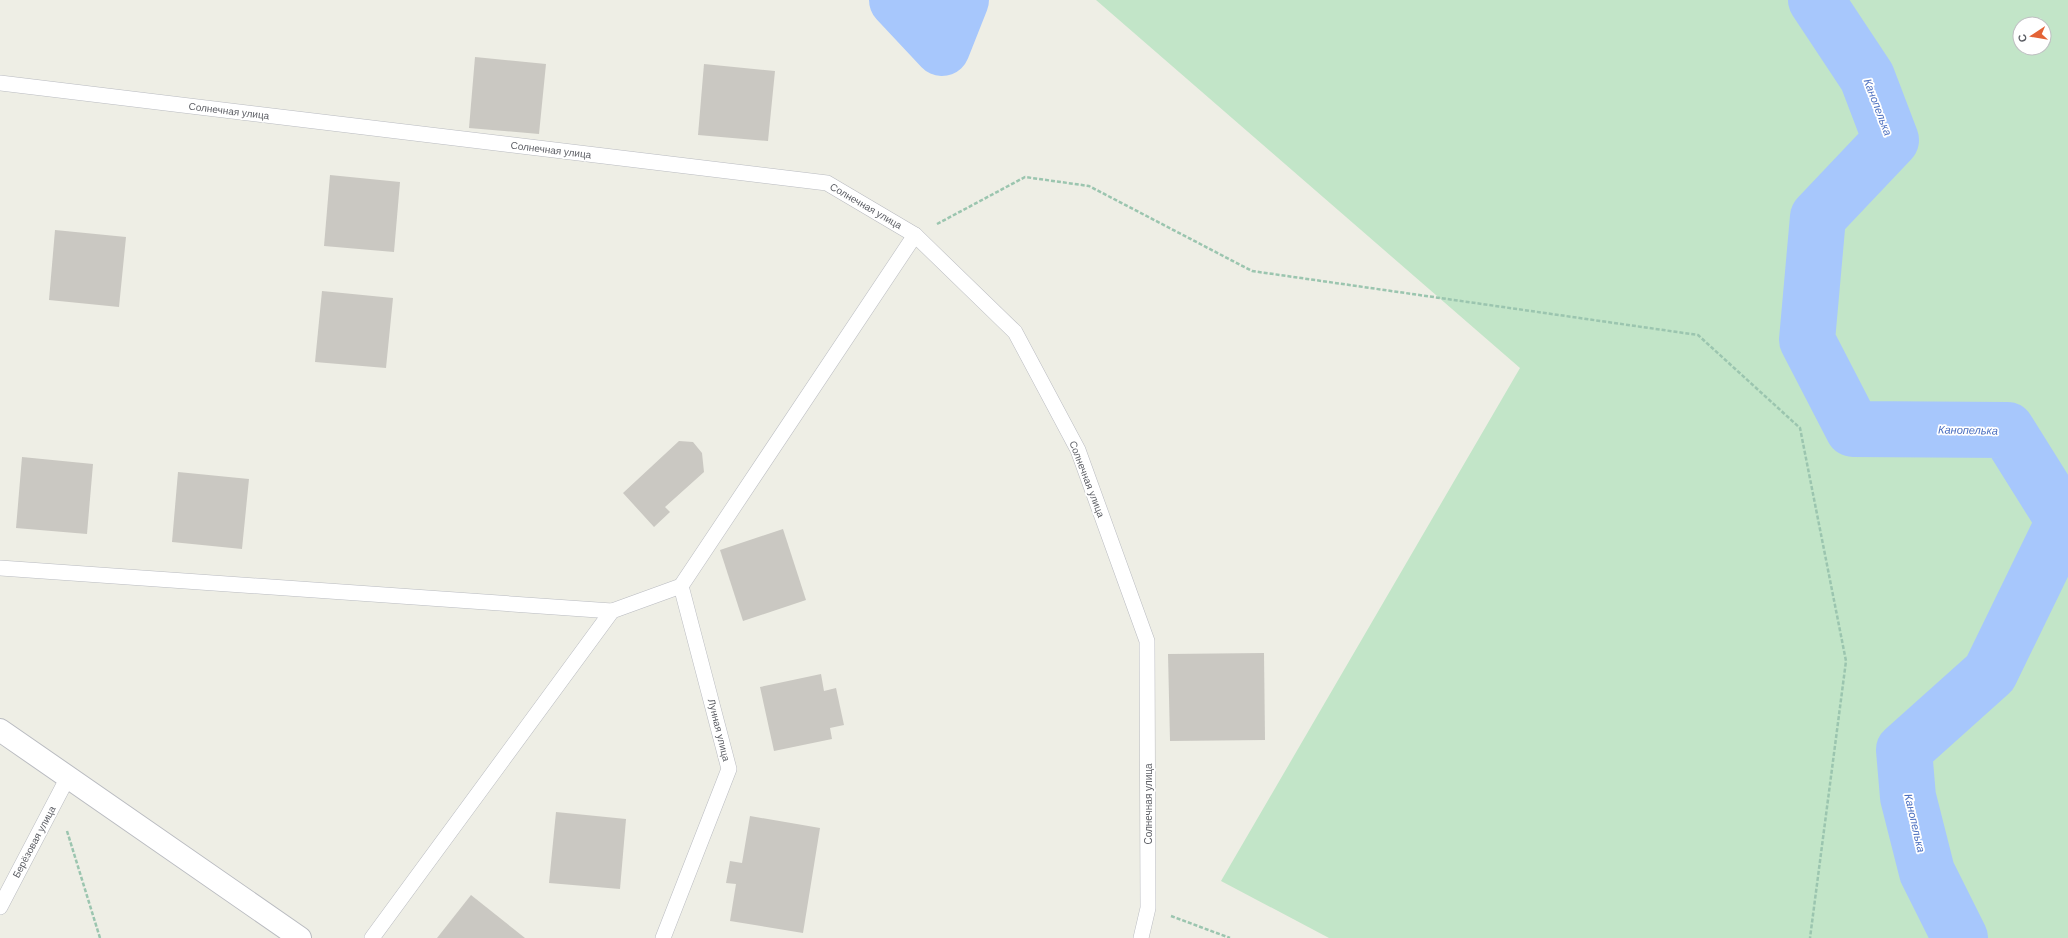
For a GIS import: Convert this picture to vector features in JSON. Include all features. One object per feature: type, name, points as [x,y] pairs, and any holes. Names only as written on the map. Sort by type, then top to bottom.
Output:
[{"type":"street","points":[[0,730],[300,938]]},
{"type":"lane","name":"Солнечная улица","points":[[0,83],[827,183],[915,235],[1015,332],[1078,450],[1147,641],[1148,908],[1141,938]]},
{"type":"lane","points":[[0,568],[612,611],[681,586],[915,235]]},
{"type":"lane","name":"Лунная улица","points":[[663,938],[729,769],[681,586]]},
{"type":"lane","points":[[372,938],[612,611]]},
{"type":"lane","name":"Берёзовая улица","points":[[0,907],[68,777]]},
{"type":"path","points":[[915,235],[1025,177],[1090,186],[1252,271],[1698,335],[1800,428],[1846,661],[1810,938]]},
{"type":"path","points":[[57,798],[100,938]]},
{"type":"path","points":[[1148,908],[1230,938]]},
{"type":"green space","points":[[1096,0],[2068,0],[2068,938],[1329,938],[1221,881],[1520,368]]},
{"type":"building","points":[[475,57],[546,64],[539,134],[469,128]]},
{"type":"building","points":[[704,64],[775,71],[768,141],[698,135]]},
{"type":"building","points":[[330,175],[400,182],[394,252],[324,246]]},
{"type":"building","points":[[55,230],[126,237],[119,307],[49,300]]},
{"type":"building","points":[[322,291],[393,298],[386,368],[315,362]]},
{"type":"building","points":[[679,441],[693,442],[702,453],[704,472],[665,507],[670,512],[654,527],[623,493]]},
{"type":"building","points":[[22,457],[93,464],[87,534],[16,528]]},
{"type":"building","points":[[178,472],[249,479],[242,549],[172,542]]},
{"type":"building","points":[[783,529],[806,600],[743,621],[720,550]]},
{"type":"building","points":[[1264,653],[1265,740],[1170,741],[1168,654]]},
{"type":"building","points":[[821,674],[824,691],[836,688],[844,725],[830,728],[832,739],[774,751],[760,687]]},
{"type":"building","points":[[556,812],[626,819],[620,889],[549,883]]},
{"type":"building","points":[[750,816],[820,828],[803,933],[730,921],[736,884],[726,883],[730,861],[742,863]]},
{"type":"building","points":[[471,895],[525,938],[437,938]]},
{"type":"waterway","name":"Канопелька","points":[[897,0],[942,48],[961,0]]},
{"type":"waterway","name":"Канопелька","points":[[1816,0],[1867,77],[1891,140],[1818,217],[1807,340],[1853,429],[2007,430],[2064,521],[1990,673],[1904,750],[1908,797],[1927,872],[1960,938]]}]
